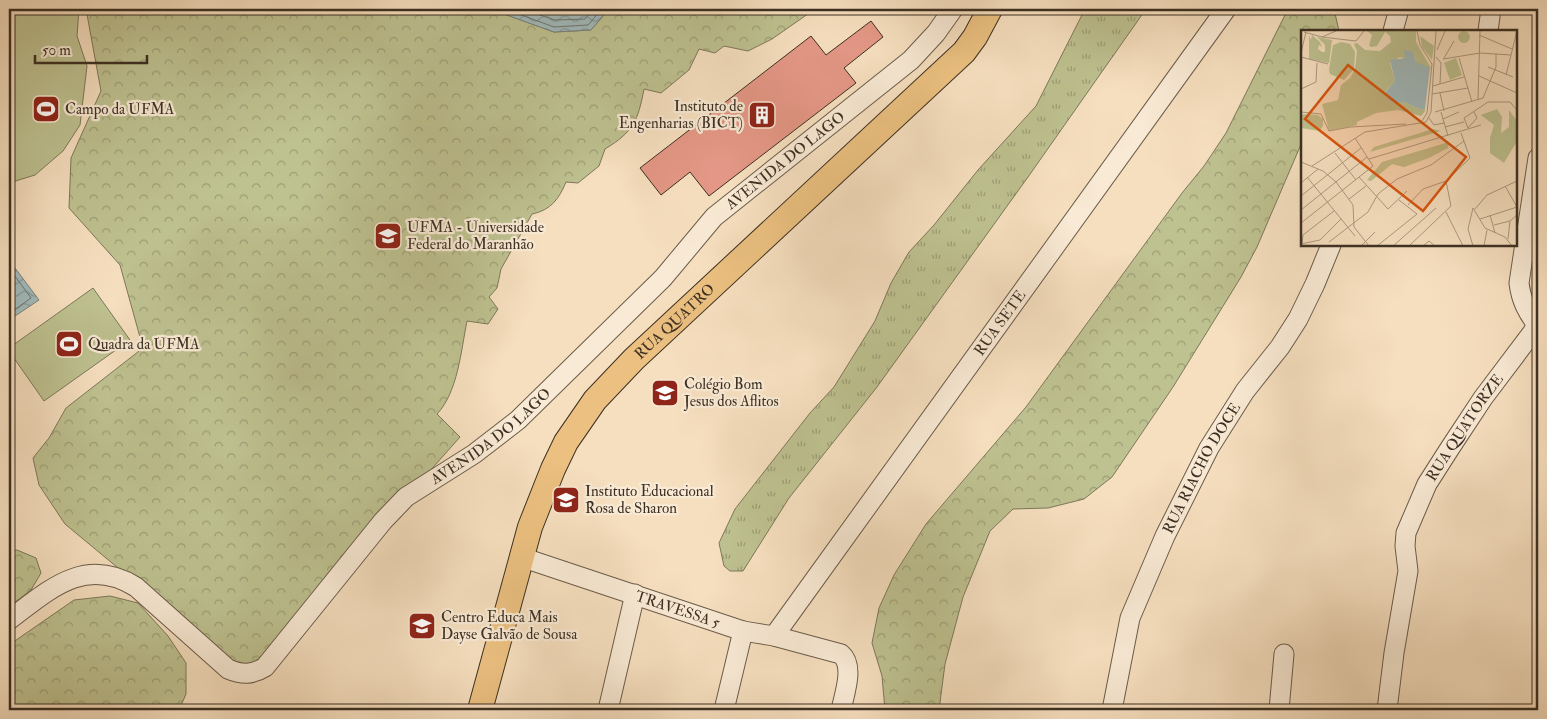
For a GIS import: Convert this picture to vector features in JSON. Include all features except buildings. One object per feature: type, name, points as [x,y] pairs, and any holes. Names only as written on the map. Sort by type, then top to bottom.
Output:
[{"type":"main road","name":"RUA QUATRO","points":[[480,710],[521,557],[541,496],[566,442],[612,381],[951,65],[975,37],[990,9]]},
{"type":"street","name":"AVENIDA DO LAGO","points":[[9,620],[53,588],[78,577],[108,573],[136,586],[228,669],[243,674],[257,672],[265,667],[395,507],[411,493],[474,454],[518,420],[663,278],[714,218],[911,60],[936,33],[953,9]]},
{"type":"street","name":"RUA SETE","points":[[774,636],[1226,9]]},
{"type":"street","points":[[1393,30],[1399,9]]},
{"type":"street","points":[[1488,30],[1491,9]]},
{"type":"street","name":"RUA QUATORZE","points":[[1387,710],[1394,653],[1408,570],[1405,546],[1406,533],[1427,484],[1483,398],[1538,325],[1526,310],[1519,283],[1538,158]]},
{"type":"street","name":"RUA RIACHO DOCE","points":[[1112,710],[1130,618],[1165,536],[1209,448],[1245,391],[1280,347],[1298,319],[1316,284],[1331,246]]},
{"type":"street","name":"TRAVESSA 5","points":[[521,557],[743,631],[774,636],[837,653],[844,657],[847,664],[841,710]]},
{"type":"street","points":[[608,710],[635,594]]},
{"type":"street","points":[[724,710],[743,631]]},
{"type":"street","points":[[1279,710],[1284,654]]},
{"type":"green space","name":"Campo da UFMA","points":[[9,9],[79,9],[77,36],[87,66],[80,125],[63,151],[35,175],[9,183]]},
{"type":"green space","points":[[86,9],[480,9],[482,12],[504,14],[554,32],[591,30],[609,9],[815,9],[772,39],[748,51],[724,46],[715,53],[699,49],[689,70],[661,93],[644,89],[633,125],[622,137],[605,149],[599,166],[578,183],[566,182],[554,203],[544,210],[532,214],[501,269],[497,288],[489,297],[498,309],[488,324],[467,321],[454,383],[444,405],[437,414],[460,437],[261,661],[251,667],[235,665],[65,524],[39,485],[33,458],[49,438],[66,408],[143,348],[120,265],[69,208],[71,158],[101,91]]},
{"type":"green space","points":[[1085,9],[1146,9],[877,387],[789,498],[743,571],[730,571],[724,566],[719,543],[735,509],[810,413],[834,387],[875,321],[891,283],[909,252],[934,225],[978,170],[1036,106]]},
{"type":"green space","points":[[1288,9],[1334,9],[1339,30],[1301,30],[1301,144],[1257,247],[1241,277],[1173,387],[1112,477],[1084,499],[1048,508],[1013,509],[990,531],[963,597],[945,664],[939,710],[885,710],[882,676],[872,643],[879,608],[894,575],[926,524],[1026,407],[1182,193],[1204,166],[1226,133]]},
{"type":"green space","name":"Quadra da UFMA","points":[[93,288],[130,340],[44,401],[9,351],[9,348]]},
{"type":"green space","points":[[17,550],[36,558],[41,573],[31,590],[9,607],[9,551]]},
{"type":"green space","points":[[110,596],[138,603],[168,636],[186,663],[186,694],[179,710],[9,710],[9,645],[74,600]]},
{"type":"water","points":[[480,9],[609,9],[591,30],[554,32],[504,14],[482,12]]},
{"type":"water","points":[[9,260],[39,300],[9,320]]},
{"type":"place","name":"Campo da UFMA","points":[[46,109]]},
{"type":"place","name":"Instituto de Engenharias (BICT)","points":[[762,115]]},
{"type":"place","name":"UFMA - Universidade Federal do Maranhão","points":[[388,236]]},
{"type":"place","name":"Quadra da UFMA","points":[[69,344]]},
{"type":"place","name":"Colégio Bom Jesus dos Aflitos","points":[[665,393]]},
{"type":"place","name":"Instituto Educacional Rosa de Sharon","points":[[566,500]]},
{"type":"place","name":"Centro Educa Mais Dayse Galvão de Sousa","points":[[422,626]]}]
